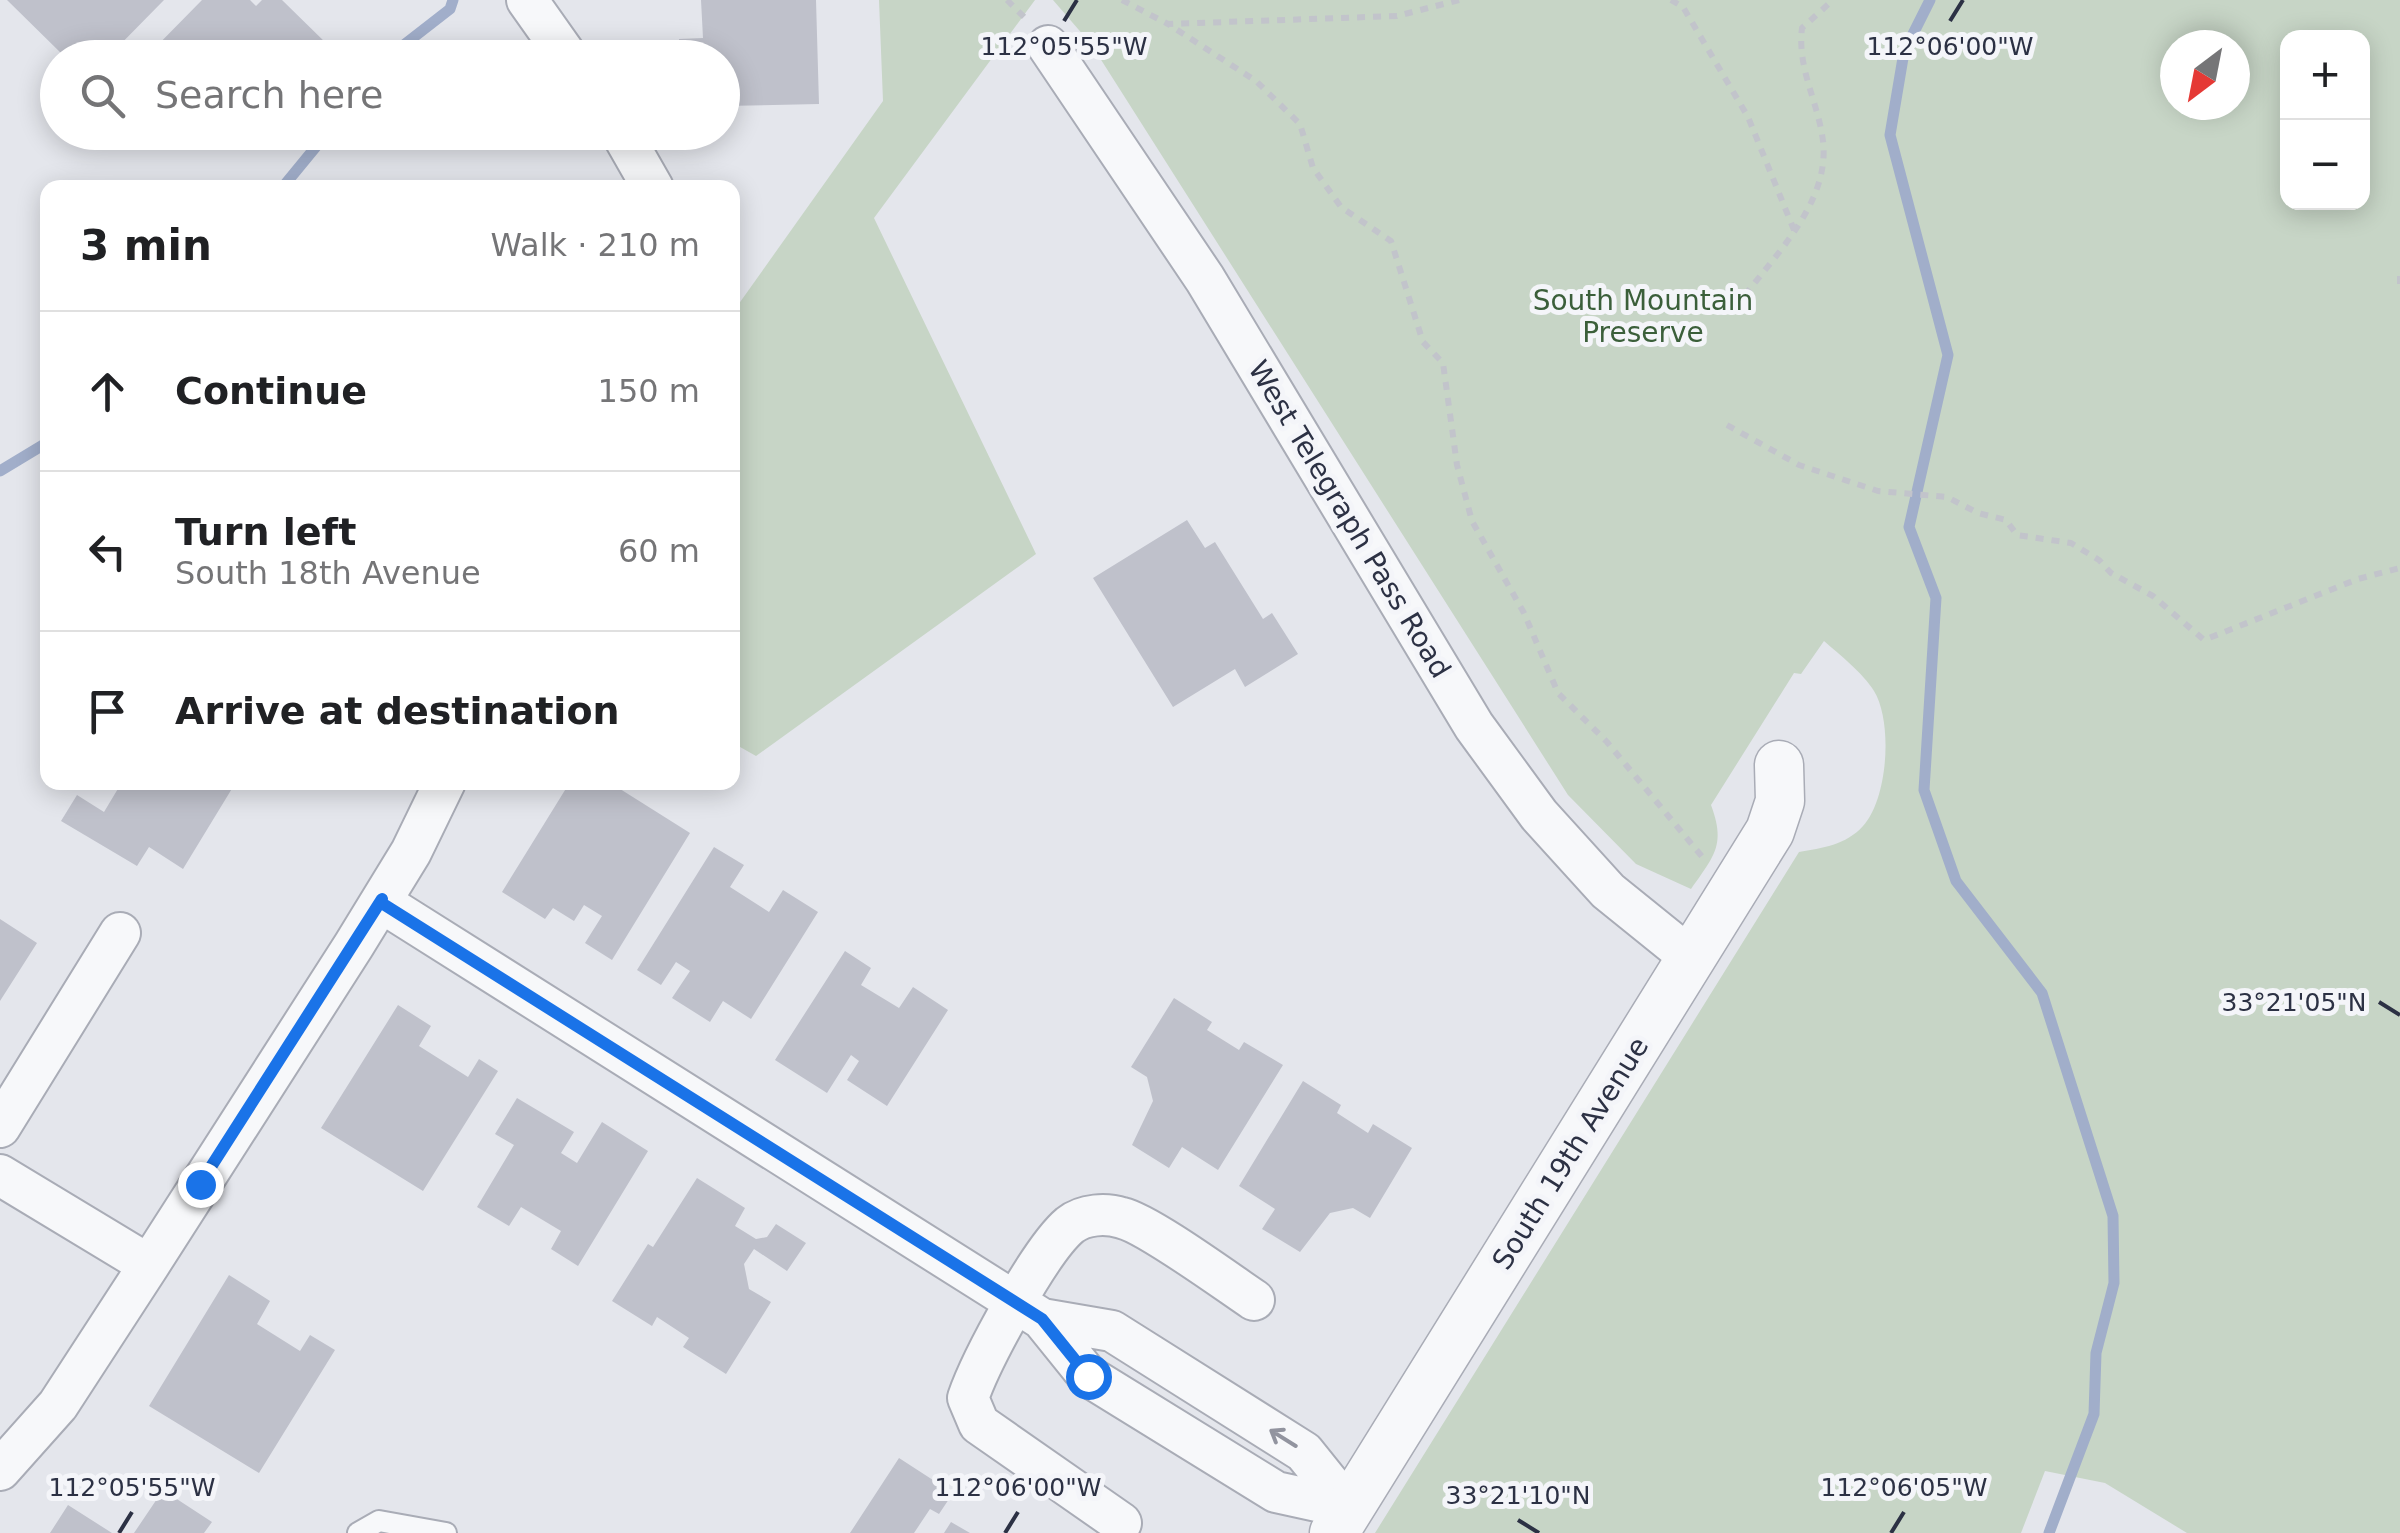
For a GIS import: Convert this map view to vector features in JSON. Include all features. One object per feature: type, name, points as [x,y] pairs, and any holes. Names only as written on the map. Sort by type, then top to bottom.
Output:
[{"type":"street","points":[[527,0],[555,40]]},
{"type":"street","name":"West Telegraph Pass Road","points":[[1048,46],[1205,280],[1474,726],[1539,814],[1608,892],[1691,958]]},
{"type":"street","points":[[630,150],[647,180]]},
{"type":"street","name":"South 19th Avenue","points":[[1341,1521],[1776,817],[1780,765]]},
{"type":"street","points":[[0,1470],[58,1405],[149,1265],[382,899],[441,790]]},
{"type":"street","points":[[382,899],[380,902],[1029,1311],[1112,1331],[1170,1397],[1276,1492],[1341,1521]]},
{"type":"street","points":[[0,1127],[120,933]]},
{"type":"street","points":[[0,1174],[149,1265]]},
{"type":"street","points":[[1121,1523],[979,1424],[968,1398],[978,1369],[1029,1311],[1071,1224],[1096,1214],[1126,1218],[1254,1300]]},
{"type":"lane","points":[[358,1533],[379,1521],[446,1533]]},
{"type":"path","points":[[1122,0],[1168,24],[1256,81],[1300,124],[1312,168],[1341,207],[1391,241],[1423,342],[1444,363],[1457,465],[1472,521],[1524,613],[1558,693],[1691,839],[1728,898]]},
{"type":"path","points":[[1168,24],[1397,16],[1459,0]]},
{"type":"path","points":[[1671,0],[1683,6],[1748,117],[1794,232]]},
{"type":"path","points":[[1745,295],[1794,232],[1822,181],[1823,141],[1799,56],[1802,28],[1832,0]]},
{"type":"path","points":[[2400,276],[2400,285]]},
{"type":"path","points":[[1727,424],[1799,465],[1878,491],[1947,497],[1978,513],[2006,520],[2018,534],[2071,543],[2153,596],[2206,639],[2358,578],[2400,568]]},
{"type":"green space","points":[[879,0],[1035,0],[874,218],[1036,554],[756,756],[740,747],[740,302],[883,101]]},
{"type":"green space","name":"South Mountain Preserve","points":[[1053,0],[2400,0],[2400,1533],[2187,1533],[2105,1483],[2045,1471],[2021,1533],[1375,1533],[1799,852],[1849,838],[1871,814],[1885,760],[1880,705],[1869,684],[1824,641],[1801,674],[1794,673],[1711,805],[1717,830],[1715,850],[1691,889],[1636,864],[1568,795],[1091,44]]},
{"type":"building","points":[[7,0],[164,0],[125,40],[48,40]]},
{"type":"building","points":[[202,0],[250,0],[256,6],[262,0],[282,0],[323,40],[163,40]]},
{"type":"building","points":[[701,0],[816,0],[819,104],[740,106],[740,40],[679,40],[703,38]]},
{"type":"building","points":[[1187,520],[1205,548],[1215,542],[1263,619],[1272,613],[1298,654],[1245,687],[1235,669],[1173,707],[1093,578]]},
{"type":"building","points":[[117,790],[231,790],[183,869],[149,847],[137,866],[61,821],[77,795],[104,812]]},
{"type":"building","points":[[565,790],[622,790],[690,833],[612,960],[585,943],[602,916],[584,905],[574,921],[553,908],[545,919],[502,892]]},
{"type":"building","points":[[714,847],[744,865],[730,887],[769,912],[783,890],[818,912],[751,1019],[723,1001],[710,1022],[672,998],[690,971],[676,962],[661,985],[637,970]]},
{"type":"building","points":[[0,919],[37,943],[0,1001]]},
{"type":"building","points":[[845,951],[871,968],[861,985],[899,1008],[913,987],[948,1010],[887,1106],[847,1080],[859,1061],[851,1055],[827,1093],[775,1060]]},
{"type":"building","points":[[1174,998],[1212,1022],[1207,1030],[1239,1050],[1244,1042],[1283,1065],[1218,1170],[1182,1147],[1169,1168],[1132,1145],[1153,1101],[1147,1077],[1131,1067]]},
{"type":"building","points":[[398,1005],[431,1026],[419,1046],[468,1077],[479,1059],[498,1071],[423,1191],[321,1128]]},
{"type":"building","points":[[1303,1081],[1341,1105],[1337,1113],[1368,1133],[1373,1124],[1412,1148],[1370,1218],[1353,1208],[1330,1213],[1300,1252],[1262,1229],[1275,1209],[1239,1186]]},
{"type":"building","points":[[517,1098],[574,1132],[561,1153],[577,1163],[602,1122],[648,1151],[578,1266],[551,1249],[561,1231],[521,1207],[509,1226],[477,1207],[514,1145],[495,1134]]},
{"type":"building","points":[[697,1178],[745,1208],[735,1226],[756,1239],[767,1237],[776,1224],[806,1243],[787,1271],[754,1249],[744,1264],[749,1289],[771,1302],[726,1374],[683,1347],[689,1338],[657,1317],[652,1326],[612,1301],[648,1244],[653,1247]]},
{"type":"building","points":[[229,1275],[270,1301],[257,1324],[300,1351],[310,1335],[335,1350],[259,1473],[149,1406]]},
{"type":"building","points":[[899,1458],[953,1493],[939,1514],[930,1509],[914,1533],[850,1533]]},
{"type":"building","points":[[163,1490],[212,1522],[204,1533],[134,1533]]},
{"type":"building","points":[[68,1505],[112,1533],[50,1533]]},
{"type":"building","points":[[951,1522],[970,1533],[944,1533]]},
{"type":"waterway","points":[[410,40],[450,9],[453,0]]},
{"type":"waterway","points":[[1930,0],[1904,52],[1890,135],[1948,355],[1909,527],[1936,598],[1924,790],[1956,881],[2042,993],[2113,1216],[2114,1283],[2096,1353],[2094,1414],[2049,1533]]},
{"type":"waterway","points":[[289,180],[313,150]]},
{"type":"waterway","points":[[0,471],[40,447]]},
{"type":"route","points":[[200,1184],[354,945],[382,899],[380,902],[563,1016],[1042,1319],[1088,1376]]}]
